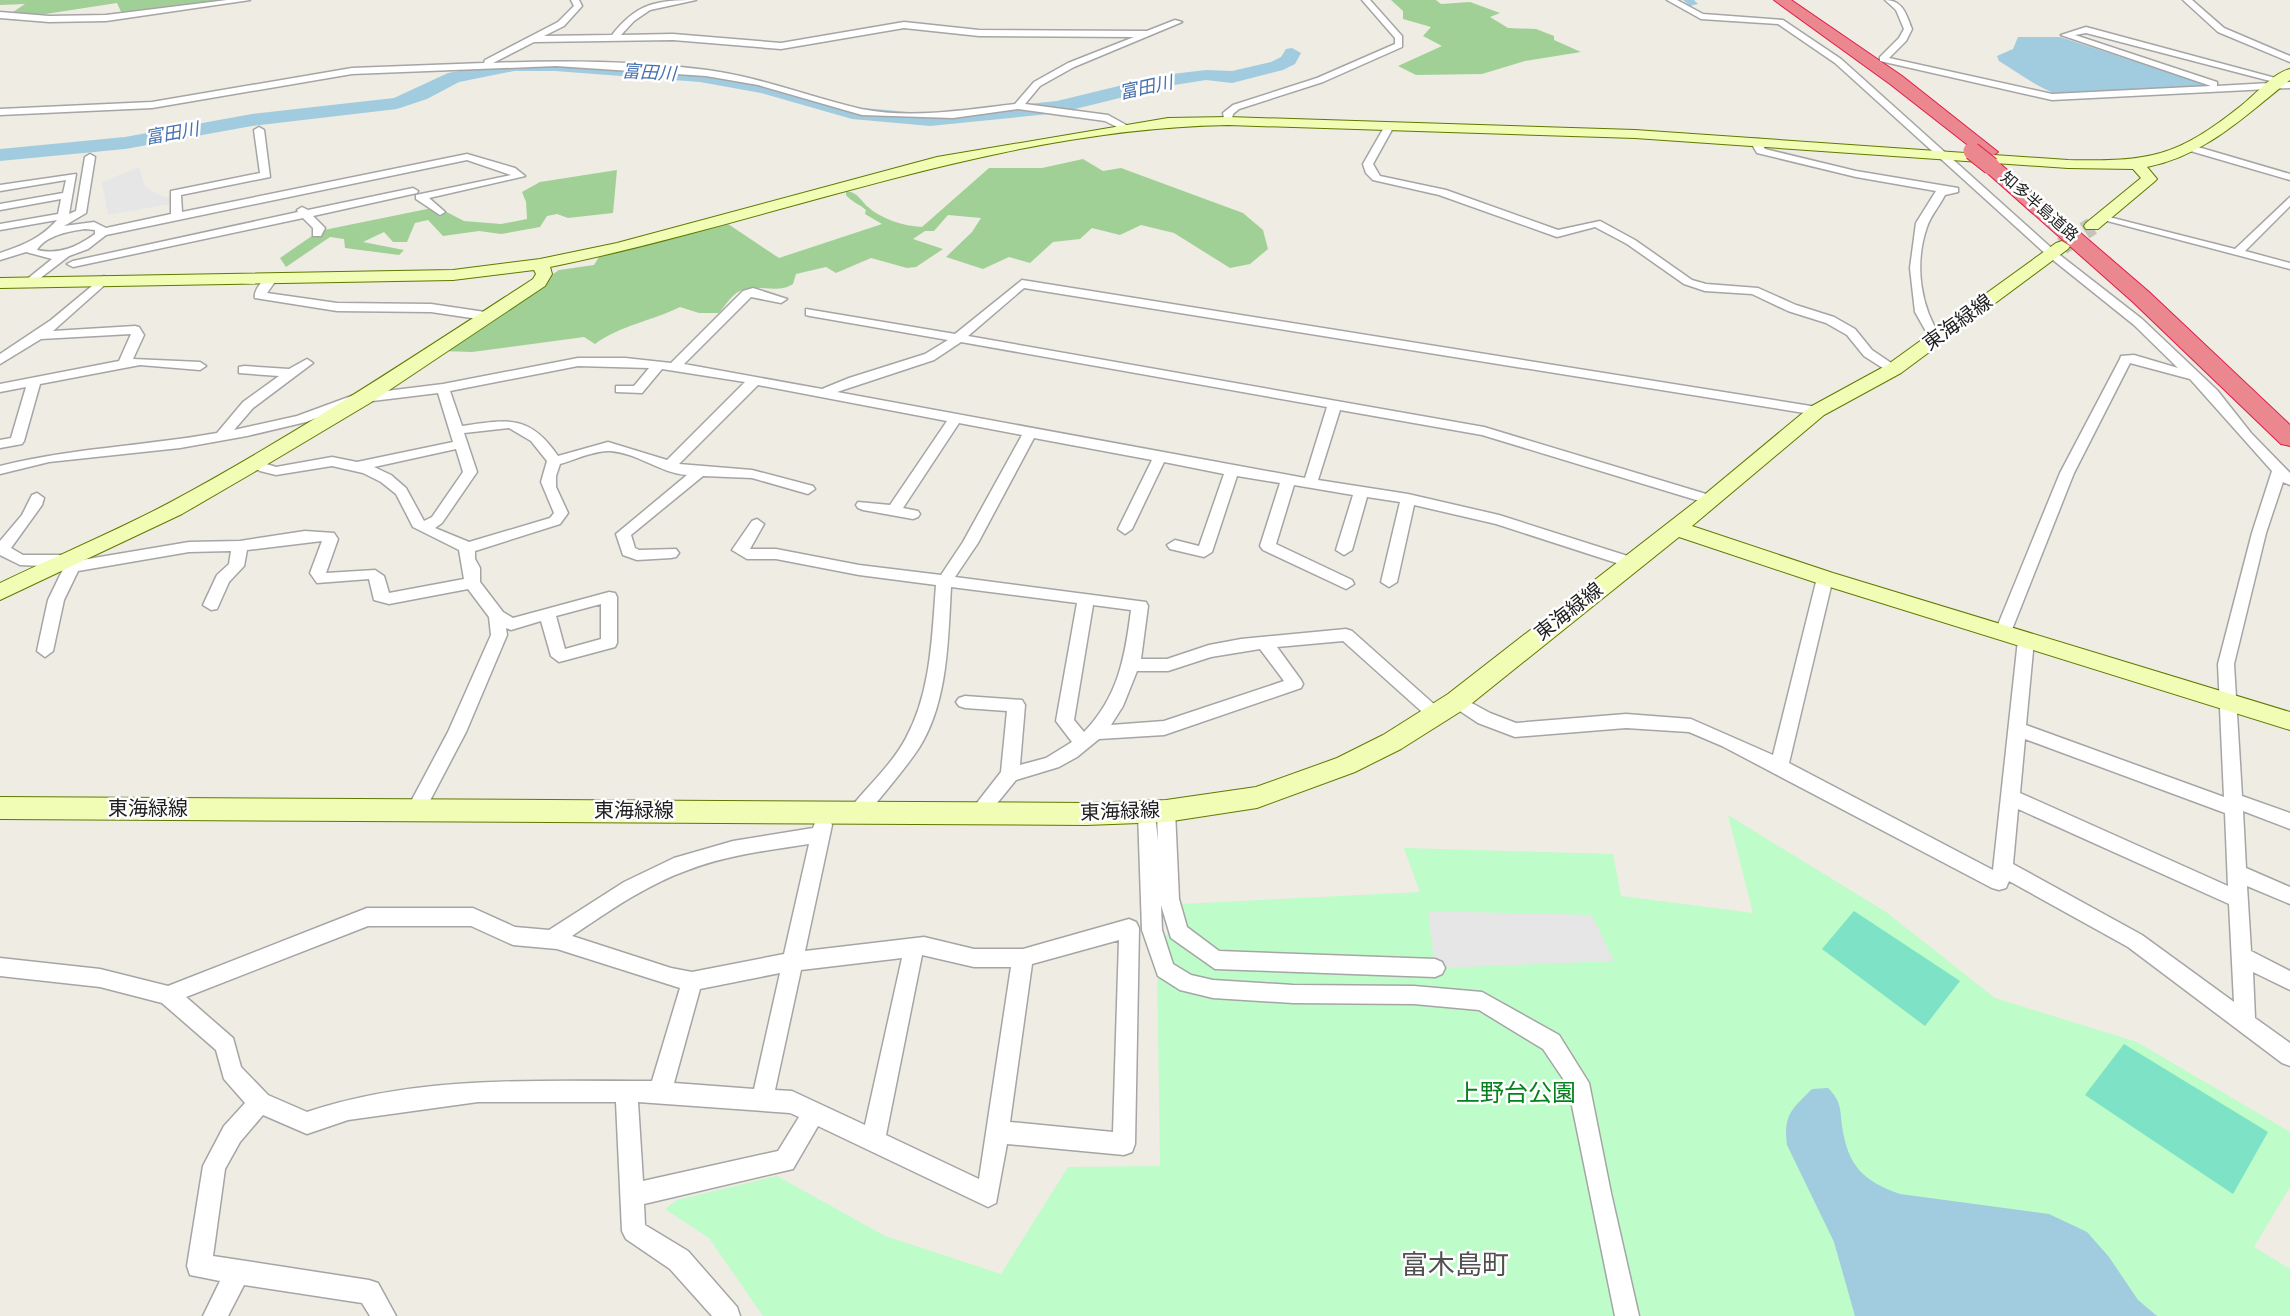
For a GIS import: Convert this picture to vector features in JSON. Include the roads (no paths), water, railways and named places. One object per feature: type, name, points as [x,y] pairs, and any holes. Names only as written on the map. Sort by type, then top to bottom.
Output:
[{"type":"highway","name":"知多半島道路","points":[[1767,0],[1990,159],[2141,297],[2290,439]]},
{"type":"highway","name":"知多半島道路","points":[[1781,0],[1896,80],[1990,159],[2161,296],[2290,416]]},
{"type":"street","points":[[0,15],[49,19],[106,18],[246,0]]},
{"type":"street","points":[[479,66],[534,39],[570,16],[578,6],[575,0]]},
{"type":"street","points":[[614,38],[628,18],[643,6],[692,0]]},
{"type":"street","points":[[1228,120],[1228,113],[1236,107],[1320,80],[1400,45],[1399,38],[1366,0]]},
{"type":"street","points":[[1671,0],[1701,16],[1780,22],[1838,61],[1978,187],[2057,250],[2138,322],[2197,377],[2246,436],[2285,476],[2259,533],[2226,664],[2245,1021]]},
{"type":"street","points":[[1889,0],[1900,9],[1908,29],[1903,39],[1883,59],[2052,97],[2284,81]]},
{"type":"street","points":[[2187,0],[2221,30],[2290,59]]},
{"type":"street","points":[[1018,106],[1037,84],[1071,65],[1178,22]]},
{"type":"street","points":[[534,39],[673,37],[781,46],[904,25],[979,33],[1147,34]]},
{"type":"street","points":[[2223,87],[2065,34],[2086,30],[2284,81]]},
{"type":"street","points":[[0,112],[152,105],[341,72],[556,63],[706,73],[759,82],[840,107],[887,114],[953,115],[1018,106],[1108,118],[1125,128]]},
{"type":"street","points":[[0,283],[453,275],[540,264],[619,248],[937,161],[1168,122],[1228,120],[1635,134],[2068,164],[2137,164],[2168,158],[2191,148],[2284,81]]},
{"type":"street","points":[[1389,126],[1368,164],[1371,173],[1377,178],[1453,196],[1557,234],[1596,223],[1631,242],[1688,282],[1705,287],[1754,291],[1792,308],[1830,320],[1851,332],[1868,353],[1894,369]]},
{"type":"street","points":[[177,216],[175,193],[266,175],[259,130]]},
{"type":"street","points":[[1755,141],[1761,151],[1772,154],[1856,174],[1950,190]]},
{"type":"street","points":[[2191,148],[2290,177]]},
{"type":"street","points":[[30,282],[69,259],[102,232],[467,157],[520,176],[69,259],[38,255],[32,252],[31,248]]},
{"type":"street","points":[[0,257],[31,248],[35,242],[61,223],[81,213],[90,158]]},
{"type":"street","points":[[2097,222],[2149,178],[2137,164]]},
{"type":"street","points":[[403,184],[431,174],[492,165]]},
{"type":"street","points":[[392,172],[403,184],[440,212]]},
{"type":"street","points":[[0,188],[72,176],[61,223]]},
{"type":"street","points":[[1936,339],[1928,330],[1914,291],[1922,223],[1926,220],[1941,192],[1978,187]]},
{"type":"street","points":[[289,193],[319,228],[317,234]]},
{"type":"street","points":[[0,207],[68,195]]},
{"type":"street","points":[[2238,252],[2290,200]]},
{"type":"street","points":[[2097,222],[2238,252],[2290,266]]},
{"type":"street","points":[[0,227],[61,223],[97,225],[102,232]]},
{"type":"street","name":"東海緑線","points":[[0,808],[416,809],[823,824],[858,812],[1156,812],[1257,796],[1315,777],[1392,742],[1457,701],[1711,500],[1817,411],[1894,369],[2057,250]]},
{"type":"street","points":[[0,592],[70,563],[174,509],[363,399],[539,282],[544,274],[540,264]]},
{"type":"street","points":[[272,279],[258,295],[337,307],[431,308],[485,316]]},
{"type":"street","points":[[0,360],[40,335],[77,307],[104,280]]},
{"type":"street","points":[[824,393],[842,385],[930,358],[1022,284],[1817,411]]},
{"type":"street","points":[[674,367],[747,294],[753,292],[781,299]]},
{"type":"street","points":[[810,312],[1484,431],[1711,500]]},
{"type":"street","points":[[40,335],[135,330],[138,335],[124,364]]},
{"type":"street","points":[[2002,632],[2067,473],[2126,359],[2134,359],[2197,377]]},
{"type":"street","points":[[0,388],[140,361],[201,367]]},
{"type":"street","points":[[0,470],[49,458],[180,444],[284,424],[354,399],[391,392],[443,388],[595,361],[659,365],[755,380],[1232,471],[1408,499],[1499,520],[1632,563]]},
{"type":"street","points":[[223,435],[248,405],[307,363]]},
{"type":"street","points":[[621,389],[637,390],[659,365]]},
{"type":"street","points":[[244,370],[292,373]]},
{"type":"street","points":[[668,467],[755,380]]},
{"type":"street","points":[[0,444],[17,441],[34,381]]},
{"type":"street","points":[[424,528],[437,520],[470,472],[443,388]]},
{"type":"street","points":[[1310,484],[1334,406]]},
{"type":"street","points":[[894,510],[956,417]]},
{"type":"street","points":[[254,464],[276,471],[326,461],[357,466],[379,474],[398,487],[407,499],[415,522],[467,548],[550,523],[561,516],[547,477],[554,461],[550,452],[517,426],[499,425],[357,466]]},
{"type":"street","points":[[858,812],[912,744],[930,705],[940,637],[944,582],[970,543],[1030,433]]},
{"type":"street","points":[[554,461],[608,446],[627,450],[681,470],[752,474],[808,489]]},
{"type":"street","points":[[1125,530],[1160,457]]},
{"type":"street","points":[[671,553],[637,555],[628,551],[623,534],[700,471]]},
{"type":"street","points":[[1175,545],[1204,552],[1232,471]]},
{"type":"street","points":[[1288,480],[1268,546],[1346,584]]},
{"type":"street","points":[[1344,550],[1360,492]]},
{"type":"street","points":[[37,498],[33,513],[6,536],[2,549],[20,560],[70,563],[189,547],[240,546],[305,536],[329,536],[330,539],[318,573],[322,579],[370,574],[376,576],[380,596],[389,599],[471,583]]},
{"type":"street","points":[[1389,582],[1408,499]]},
{"type":"street","points":[[863,505],[913,514]]},
{"type":"street","points":[[757,524],[740,550],[747,554],[776,554],[859,570],[1140,606],[1131,665],[1118,702],[1098,732],[1051,763],[1030,772],[1010,774]]},
{"type":"street","points":[[1675,528],[1825,578],[2290,721]]},
{"type":"street","points":[[211,605],[222,579],[236,566],[240,546]]},
{"type":"street","points":[[467,548],[467,559],[472,568],[471,583],[497,616],[511,624],[547,613],[609,597],[609,643],[559,656],[547,613]]},
{"type":"street","points":[[45,651],[57,600],[70,563]]},
{"type":"street","points":[[1779,766],[1825,578]]},
{"type":"street","points":[[1082,743],[1065,721],[1086,599]]},
{"type":"street","points":[[416,809],[457,732],[499,635],[497,616]]},
{"type":"street","points":[[1131,665],[1168,665],[1209,651],[1264,642],[1346,635],[1436,714]]},
{"type":"street","points":[[1457,701],[1484,718],[1515,730],[1626,721],[1691,726],[1779,766],[1999,882],[2003,868],[2026,640]]},
{"type":"street","points":[[1098,732],[1164,728],[1295,684],[1264,642]]},
{"type":"street","points":[[966,702],[1016,705],[1010,774],[978,813]]},
{"type":"street","points":[[2017,729],[2233,804],[2290,821]]},
{"type":"street","points":[[2010,797],[2238,899]]},
{"type":"street","points":[[1156,812],[1169,899],[1178,932],[1215,960],[1435,968]]},
{"type":"street","points":[[1156,812],[1152,930],[1165,970],[1187,983],[1213,989],[1293,994],[1414,995],[1482,1001],[1551,1042],[1578,1083],[1627,1316]]},
{"type":"street","points":[[551,940],[609,901],[681,864],[823,824],[763,1097]]},
{"type":"street","points":[[2003,868],[2135,941],[2290,1056]]},
{"type":"street","points":[[2236,872],[2290,896]]},
{"type":"street","points":[[168,995],[367,917],[473,917],[513,936],[551,940],[671,977],[693,981],[792,962],[924,946],[974,958],[1023,958],[1129,927],[1124,1144],[997,1132]]},
{"type":"street","points":[[873,1140],[914,947]]},
{"type":"street","points":[[2241,956],[2290,981]]},
{"type":"street","points":[[0,967],[100,978],[168,995],[225,1045],[232,1071],[260,1103],[307,1123],[348,1109],[478,1091],[626,1091],[763,1097],[792,1102],[988,1195],[1023,958]]},
{"type":"street","points":[[660,1092],[693,981]]},
{"type":"street","points":[[626,1091],[634,1232],[679,1260],[728,1316]]},
{"type":"street","points":[[260,1103],[232,1134],[214,1166],[199,1266],[369,1292],[384,1316]]},
{"type":"street","points":[[632,1195],[785,1161],[814,1112]]},
{"type":"street","points":[[215,1316],[238,1272]]},
{"type":"water","points":[[2018,37],[2060,37],[2210,86],[2059,95],[1999,61],[1997,56],[2013,49]]},
{"type":"water","points":[[1828,1088],[1839,1105],[1845,1140],[1853,1162],[1876,1184],[1900,1194],[2049,1214],[2087,1232],[2109,1257],[2138,1300],[2157,1316],[1855,1316],[1834,1242],[1787,1145],[1786,1126],[1790,1113],[1812,1089]]},
{"type":"waterway","points":[[1688,0],[1693,4]]},
{"type":"waterway","name":"富田川","points":[[0,155],[125,143],[252,120],[397,103],[420,95],[454,77],[514,66],[555,66],[700,76],[764,88],[852,113],[930,120],[1059,107],[1089,98],[1149,87],[1164,81],[1206,75],[1232,77],[1277,66],[1289,60],[1292,53]]},
{"type":"tunnel","points":[[2062,246],[2092,226]]},
{"type":"district","name":"富木島町","points":[[1455,1266]]},
{"type":"park label","name":"上野台公園","points":[[1516,1093]]}]
